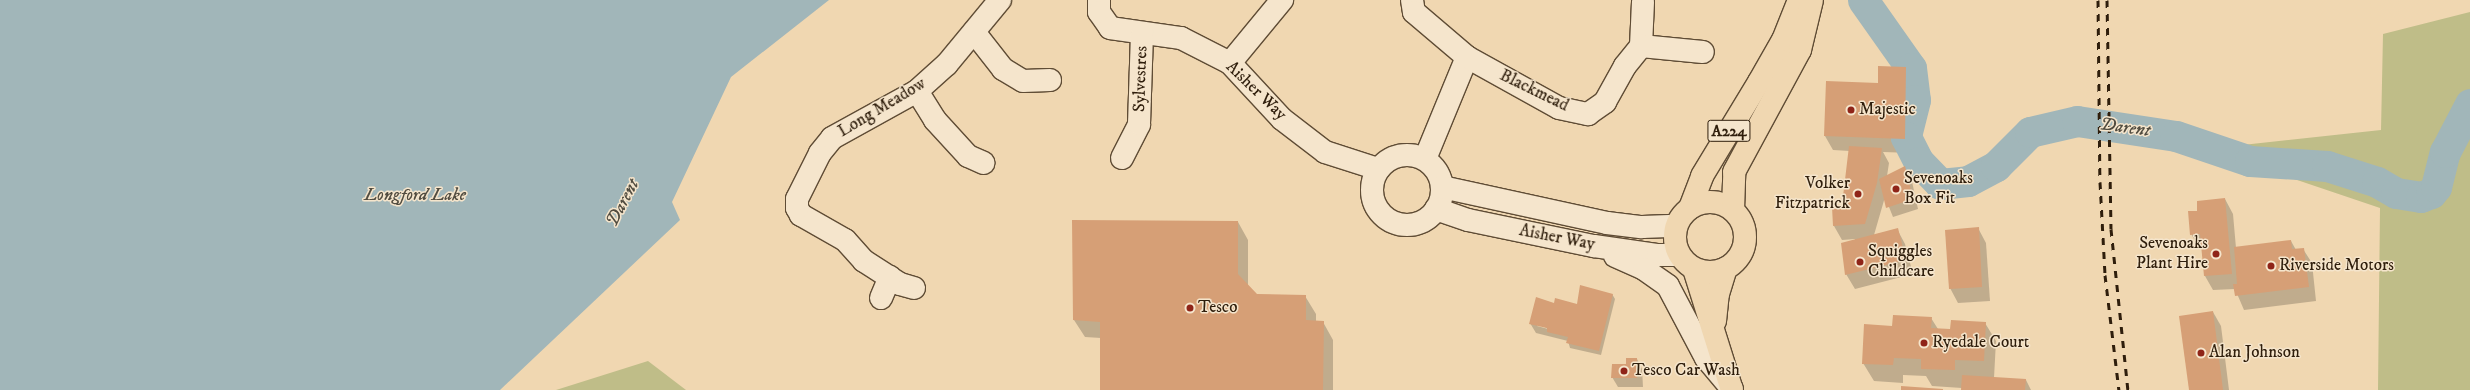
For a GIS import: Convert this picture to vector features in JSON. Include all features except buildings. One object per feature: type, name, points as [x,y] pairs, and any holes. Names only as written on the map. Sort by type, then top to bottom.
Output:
[{"type":"main road","name":"A224","points":[[1676,226],[1690,208],[1702,176],[1783,40],[1799,0]]},
{"type":"main road","name":"A224","points":[[1733,210],[1734,172],[1797,57],[1805,36],[1812,0]]},
{"type":"main road","points":[[1687,262],[1710,272],[1726,268],[1739,256],[1745,239],[1742,224],[1733,210],[1713,202],[1701,203],[1690,208]]},
{"type":"main road","points":[[1676,226],[1674,238],[1687,262],[1714,326],[1732,390]]},
{"type":"main road","points":[[1714,326],[1718,294],[1726,268]]},
{"type":"street","name":"Long Meadow","points":[[914,288],[900,284],[890,278],[864,261],[845,240],[801,215],[797,208],[797,199],[820,153],[832,138],[917,91],[947,64],[1000,0]]},
{"type":"street","name":"Aisher Way","points":[[1099,0],[1099,12],[1110,28],[1142,34],[1163,34],[1181,38],[1230,63],[1282,119],[1324,152],[1378,169]]},
{"type":"street","points":[[1230,63],[1282,0]]},
{"type":"street","name":"Blackmead","points":[[1412,0],[1414,12],[1467,57],[1560,108],[1588,114],[1605,102],[1625,66],[1641,46]]},
{"type":"street","points":[[1643,2],[1641,46],[1703,52]]},
{"type":"street","points":[[974,32],[1003,69],[1023,81],[1050,80]]},
{"type":"street","name":"Sylvestres","points":[[1122,158],[1146,125],[1142,34]]},
{"type":"street","points":[[1425,159],[1467,57]]},
{"type":"street","points":[[917,91],[935,120],[968,156],[984,162]]},
{"type":"street","points":[[1400,155],[1425,159],[1435,169],[1442,187],[1436,209],[1428,218],[1416,223],[1404,224],[1391,221],[1376,207],[1373,196],[1373,183],[1378,169],[1389,160],[1400,155]]},
{"type":"street","name":"Aisher Way","points":[[1442,187],[1607,223],[1642,227],[1676,226]]},
{"type":"street","name":"Aisher Way","points":[[1436,209],[1468,220],[1594,246],[1658,255],[1687,262]]},
{"type":"street","points":[[1594,246],[1644,269],[1668,286],[1706,358],[1732,390]]},
{"type":"street","points":[[881,298],[890,278]]},
{"type":"shaded area","points":[[2470,12],[2470,390],[2378,390],[2380,208],[2206,149],[2381,130],[2383,34]]},
{"type":"shaded area","points":[[648,361],[686,390],[556,390]]},
{"type":"water","name":"Longford Lake","points":[[0,0],[829,0],[731,77],[672,202],[680,220],[500,390],[0,390]]},
{"type":"waterway","name":"Darent","points":[[1863,0],[1911,68],[1915,100],[1906,137],[1919,162],[1940,184],[1968,181],[1996,166],[2030,132],[2077,121],[2176,136],[2250,161],[2327,166],[2377,182],[2396,193],[2421,197],[2431,193],[2436,187],[2445,152],[2470,104]]},
{"type":"railway","points":[[2098,0],[2100,182],[2105,275],[2119,390]]},
{"type":"railway","points":[[2107,0],[2111,229],[2128,390]]},
{"type":"place","name":"Majestic","points":[[1851,110]]},
{"type":"place","name":"Sevenoaks Box Fit","points":[[1896,189]]},
{"type":"place","name":"Volker Fitzpatrick","points":[[1858,194]]},
{"type":"place","name":"Sevenoaks Plant Hire","points":[[2216,254]]},
{"type":"place","name":"Squiggles Childcare","points":[[1860,262]]},
{"type":"place","name":"Riverside Motors","points":[[2271,266]]},
{"type":"place","name":"Tesco","points":[[1190,308]]},
{"type":"place","name":"Ryedale Court","points":[[1924,343]]},
{"type":"place","name":"Alan Johnson","points":[[2201,353]]},
{"type":"place","name":"Tesco Car Wash","points":[[1624,371]]}]
